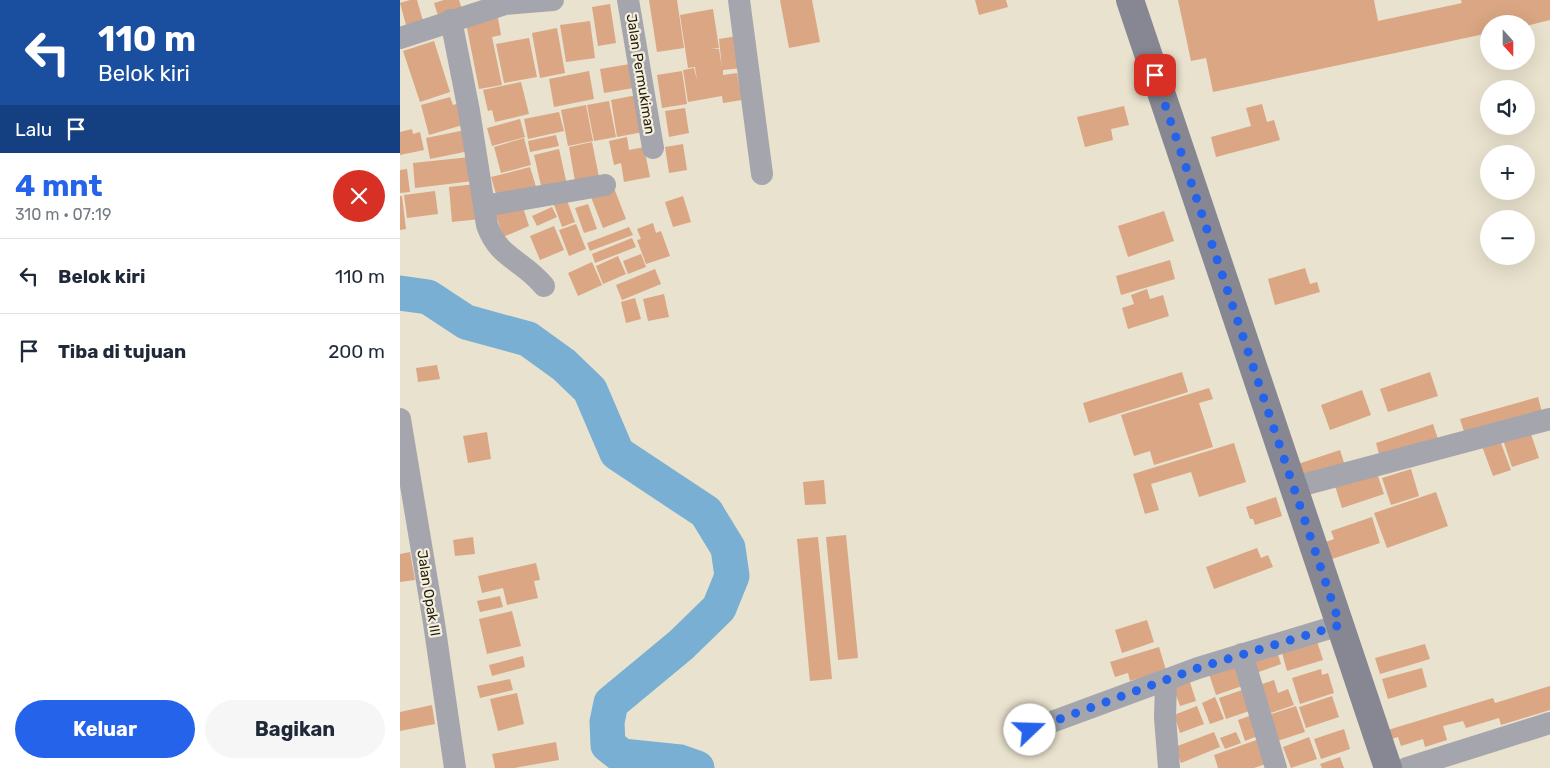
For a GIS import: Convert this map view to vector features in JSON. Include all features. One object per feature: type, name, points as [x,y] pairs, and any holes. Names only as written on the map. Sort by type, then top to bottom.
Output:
[{"type":"street","points":[[400,38],[464,11],[505,4],[552,0]]},
{"type":"street","name":"Jalan Permukiman","points":[[628,0],[653,148]]},
{"type":"street","points":[[739,0],[762,174]]},
{"type":"street","points":[[1130,0],[1388,768]]},
{"type":"street","points":[[464,11],[469,111],[484,206],[492,240],[498,248],[532,272],[544,286]]},
{"type":"street","points":[[484,206],[605,185]]},
{"type":"street","name":"Jalan Opak III","points":[[400,419],[434,623],[455,768]]},
{"type":"street","points":[[1294,487],[1550,419]]},
{"type":"street","points":[[1030,730],[1242,654],[1340,625]]},
{"type":"street","points":[[1242,654],[1276,768]]},
{"type":"street","points":[[1166,680],[1165,718],[1169,768]]},
{"type":"street","points":[[1407,768],[1550,723]]},
{"type":"building","points":[[417,0],[423,21],[406,25],[400,3]]},
{"type":"building","points":[[444,0],[459,0],[463,12],[439,19],[434,3]]},
{"type":"building","points":[[649,0],[677,0],[684,48],[657,52]]},
{"type":"building","points":[[780,0],[812,0],[820,42],[789,48]]},
{"type":"building","points":[[975,0],[1006,0],[1008,7],[979,15]]},
{"type":"building","points":[[1178,0],[1374,0],[1378,21],[1462,3],[1461,0],[1550,0],[1550,20],[1535,24],[1535,15],[1480,15],[1480,35],[1213,92],[1206,58],[1191,61]]},
{"type":"building","points":[[610,4],[616,43],[598,46],[592,7]]},
{"type":"building","points":[[713,9],[719,48],[711,49],[719,49],[722,68],[719,39],[737,36],[742,68],[723,70],[723,75],[737,73],[742,100],[723,103],[722,96],[688,102],[683,70],[694,68],[697,80],[695,67],[688,68],[680,15]]},
{"type":"building","points":[[497,12],[501,35],[492,37],[502,85],[479,89],[465,18]]},
{"type":"building","points":[[590,21],[595,58],[566,62],[560,25]]},
{"type":"building","points":[[557,28],[565,73],[540,78],[532,33]]},
{"type":"building","points":[[529,38],[537,77],[504,83],[496,44]]},
{"type":"building","points":[[434,41],[450,92],[420,102],[403,51]]},
{"type":"building","points":[[636,63],[640,87],[604,93],[600,69]]},
{"type":"building","points":[[589,71],[594,99],[554,107],[549,79]]},
{"type":"building","points":[[682,71],[687,104],[662,108],[657,75]]},
{"type":"building","points":[[521,82],[529,114],[495,122],[492,110],[488,111],[483,90]]},
{"type":"building","points":[[637,95],[643,132],[617,137],[611,100]]},
{"type":"building","points":[[450,97],[453,105],[460,103],[466,124],[429,135],[421,105]]},
{"type":"building","points":[[609,101],[616,137],[594,141],[587,105]]},
{"type":"building","points":[[1262,104],[1267,122],[1274,120],[1280,140],[1216,157],[1211,137],[1251,126],[1246,108]]},
{"type":"building","points":[[586,105],[593,141],[568,146],[561,110]]},
{"type":"building","points":[[1124,106],[1129,125],[1111,129],[1113,140],[1085,147],[1077,117]]},
{"type":"building","points":[[685,108],[689,133],[669,137],[665,111]]},
{"type":"building","points":[[559,112],[564,131],[528,139],[524,119]]},
{"type":"building","points":[[520,119],[525,137],[492,146],[487,128]]},
{"type":"building","points":[[412,129],[413,134],[420,132],[424,150],[400,155],[400,132]]},
{"type":"building","points":[[470,129],[474,150],[430,159],[426,138]]},
{"type":"building","points":[[556,135],[559,146],[530,152],[528,141]]},
{"type":"building","points":[[627,137],[629,150],[644,147],[650,177],[624,182],[621,163],[614,165],[609,141]]},
{"type":"building","points":[[524,138],[531,165],[501,173],[494,147]]},
{"type":"building","points":[[592,142],[600,182],[576,187],[569,147]]},
{"type":"building","points":[[683,144],[687,170],[669,173],[665,147]]},
{"type":"building","points":[[559,149],[567,185],[542,190],[534,155]]},
{"type":"building","points":[[470,157],[473,181],[415,188],[413,163]]},
{"type":"building","points":[[530,167],[537,190],[498,201],[491,177]]},
{"type":"building","points":[[407,169],[410,192],[400,193],[400,170]]},
{"type":"building","points":[[476,184],[480,219],[452,222],[449,187]]},
{"type":"building","points":[[614,188],[626,219],[603,228],[591,197]]},
{"type":"building","points":[[435,191],[438,214],[407,218],[404,195]]},
{"type":"building","points":[[565,195],[575,222],[562,227],[552,199]]},
{"type":"building","points":[[400,196],[402,196],[406,229],[400,230]]},
{"type":"building","points":[[683,196],[691,222],[673,227],[665,202]]},
{"type":"building","points":[[522,204],[529,226],[503,237],[495,212]]},
{"type":"building","points":[[588,204],[597,229],[584,233],[575,208]]},
{"type":"building","points":[[552,207],[557,217],[537,226],[532,216]]},
{"type":"building","points":[[1164,211],[1174,241],[1128,257],[1118,226]]},
{"type":"building","points":[[653,223],[656,233],[661,231],[670,256],[646,264],[637,240],[641,239],[637,229]]},
{"type":"building","points":[[576,224],[586,249],[569,256],[559,230]]},
{"type":"building","points":[[554,226],[564,250],[540,260],[530,236]]},
{"type":"building","points":[[629,227],[633,235],[590,251],[587,243]]},
{"type":"building","points":[[632,238],[636,247],[595,263],[592,254]]},
{"type":"building","points":[[641,254],[646,267],[628,274],[623,261]]},
{"type":"building","points":[[618,256],[626,274],[603,284],[596,266]]},
{"type":"building","points":[[1170,260],[1175,279],[1121,295],[1116,276]]},
{"type":"building","points":[[592,262],[602,285],[578,296],[568,273]]},
{"type":"building","points":[[1305,268],[1310,284],[1317,282],[1320,292],[1275,305],[1268,279]]},
{"type":"building","points":[[655,269],[661,284],[622,300],[616,285]]},
{"type":"building","points":[[1147,289],[1150,299],[1163,295],[1169,316],[1128,329],[1122,308],[1134,304],[1131,295]]},
{"type":"building","points":[[664,294],[669,317],[648,321],[643,299]]},
{"type":"building","points":[[635,298],[641,319],[626,323],[621,302]]},
{"type":"building","points":[[437,365],[440,379],[418,382],[416,368]]},
{"type":"building","points":[[1182,372],[1188,392],[1089,423],[1083,403]]},
{"type":"building","points":[[1430,372],[1438,396],[1388,412],[1380,389]]},
{"type":"building","points":[[1209,388],[1213,399],[1199,403],[1213,447],[1154,465],[1150,451],[1134,456],[1121,415]]},
{"type":"building","points":[[1362,390],[1371,415],[1330,430],[1321,405]]},
{"type":"building","points":[[1538,397],[1543,416],[1466,438],[1460,419]]},
{"type":"building","points":[[1433,424],[1439,442],[1381,461],[1376,443]]},
{"type":"building","points":[[1528,425],[1539,458],[1512,467],[1501,434]]},
{"type":"building","points":[[487,432],[491,459],[468,463],[463,436]]},
{"type":"building","points":[[1498,435],[1511,470],[1493,476],[1480,441]]},
{"type":"building","points":[[1234,443],[1246,482],[1199,497],[1191,472],[1151,484],[1159,510],[1145,514],[1133,474]]},
{"type":"building","points":[[1340,450],[1346,469],[1302,484],[1295,465]]},
{"type":"building","points":[[1411,469],[1419,496],[1391,505],[1382,478]]},
{"type":"building","points":[[1377,473],[1384,494],[1342,508],[1335,486]]},
{"type":"building","points":[[824,480],[826,504],[805,505],[803,482]]},
{"type":"building","points":[[1436,492],[1448,526],[1387,548],[1374,513]]},
{"type":"building","points":[[1276,497],[1282,516],[1255,525],[1253,519],[1250,519],[1246,507]]},
{"type":"building","points":[[1372,517],[1380,543],[1326,561],[1320,544],[1334,539],[1331,531]]},
{"type":"building","points":[[846,535],[858,658],[838,660],[826,537]]},
{"type":"building","points":[[473,537],[475,554],[455,556],[453,540]]},
{"type":"building","points":[[818,537],[832,679],[810,681],[797,539]]},
{"type":"building","points":[[1257,548],[1261,558],[1268,555],[1273,567],[1214,589],[1206,567]]},
{"type":"building","points":[[410,552],[415,580],[400,582],[400,554]]},
{"type":"building","points":[[536,563],[540,580],[534,581],[538,598],[507,605],[503,588],[482,593],[478,576]]},
{"type":"building","points":[[500,596],[503,607],[480,612],[477,601]]},
{"type":"building","points":[[512,611],[521,646],[487,654],[479,619]]},
{"type":"building","points":[[1147,620],[1154,642],[1122,653],[1115,630]]},
{"type":"building","points":[[1316,638],[1323,660],[1287,671],[1281,649]]},
{"type":"building","points":[[1425,644],[1430,659],[1380,674],[1375,658]]},
{"type":"building","points":[[1159,647],[1166,670],[1130,681],[1128,673],[1115,677],[1110,662]]},
{"type":"building","points":[[1276,648],[1281,664],[1253,674],[1247,658]]},
{"type":"building","points":[[523,656],[525,667],[492,676],[489,665]]},
{"type":"building","points":[[1237,664],[1245,685],[1216,695],[1209,674]]},
{"type":"building","points":[[1422,668],[1427,687],[1388,699],[1382,679]]},
{"type":"building","points":[[1321,669],[1322,675],[1328,673],[1334,693],[1300,704],[1292,678]]},
{"type":"building","points":[[1188,676],[1196,701],[1180,706],[1171,681]]},
{"type":"building","points":[[510,679],[513,690],[480,698],[477,686]]},
{"type":"building","points":[[1274,680],[1278,693],[1288,689],[1294,705],[1268,714],[1259,685]]},
{"type":"building","points":[[1550,686],[1550,710],[1501,725],[1499,718],[1466,728],[1463,721],[1443,726],[1447,740],[1425,747],[1423,739],[1401,746],[1398,737],[1381,742],[1378,733],[1493,698],[1495,703]]},
{"type":"building","points":[[1245,689],[1252,710],[1226,719],[1219,698]]},
{"type":"building","points":[[517,693],[524,724],[498,731],[490,699]]},
{"type":"building","points":[[1332,696],[1339,717],[1306,728],[1299,707]]},
{"type":"building","points":[[1215,697],[1224,719],[1210,724],[1202,703]]},
{"type":"building","points":[[432,705],[435,724],[400,731],[400,712]]},
{"type":"building","points":[[1197,706],[1204,724],[1180,733],[1174,715]]},
{"type":"building","points":[[1296,706],[1305,732],[1274,742],[1265,716]]},
{"type":"building","points":[[1252,715],[1260,735],[1245,741],[1238,720]]},
{"type":"building","points":[[1344,729],[1350,749],[1321,759],[1314,739]]},
{"type":"building","points":[[1214,732],[1220,747],[1181,763],[1175,747]]},
{"type":"building","points":[[1236,732],[1241,743],[1225,749],[1220,738]]},
{"type":"building","points":[[1309,737],[1317,759],[1291,768],[1283,747]]},
{"type":"building","points":[[1262,738],[1271,762],[1254,768],[1218,768],[1214,755]]},
{"type":"building","points":[[556,742],[559,760],[514,768],[495,768],[492,754]]},
{"type":"building","points":[[1340,757],[1344,768],[1322,768],[1320,764]]},
{"type":"waterway","points":[[400,293],[428,297],[466,322],[528,339],[564,365],[590,390],[617,453],[706,512],[728,548],[732,576],[719,608],[681,645],[611,703],[607,722],[608,745],[622,756],[680,762],[697,768]]},
{"type":"route","points":[[1030,730],[1198,668],[1340,625],[1155,75]]}]
